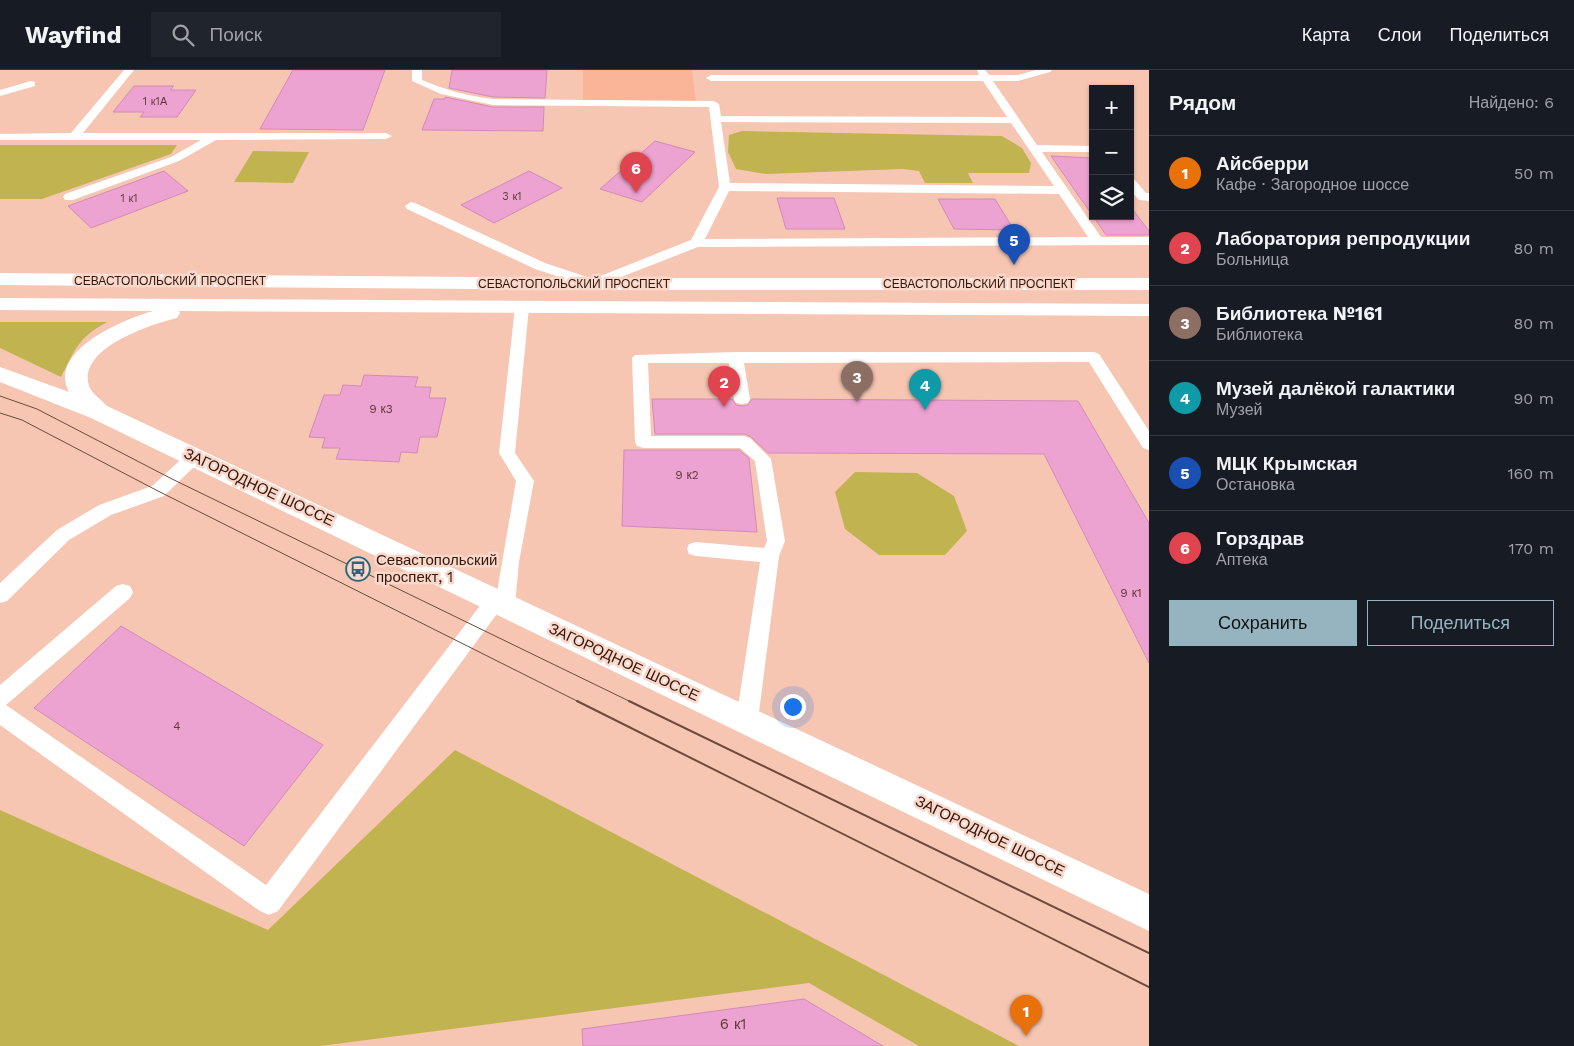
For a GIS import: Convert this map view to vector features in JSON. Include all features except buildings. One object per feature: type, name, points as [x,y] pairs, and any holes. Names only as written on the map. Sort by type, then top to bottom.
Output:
[{"type":"main road","name":"СЕВАСТОПОЛЬСКИЙ ПРОСПЕКТ","points":[[0,279],[593,284],[1149,284]]},
{"type":"main road","name":"СЕВАСТОПОЛЬСКИЙ ПРОСПЕКТ","points":[[0,304],[1149,310]]},
{"type":"main road","name":"ЗАГОРОДНОЕ ШОССЕ","points":[[99,412],[81,392],[77,382],[80,367],[94,347],[125,328],[153,317],[192,308],[228,305]]},
{"type":"main road","name":"ЗАГОРОДНОЕ ШОССЕ","points":[[0,374],[99,412],[1149,913]]},
{"type":"lane","points":[[73,138],[129,70]]},
{"type":"lane","points":[[417,70],[417,81],[437,91],[472,100],[493,102],[712,87],[983,74],[1018,78],[1047,70]]},
{"type":"lane","points":[[983,74],[1097,241]]},
{"type":"lane","points":[[0,94],[31,84]]},
{"type":"lane","points":[[696,243],[725,187],[712,87]]},
{"type":"lane","points":[[716,119],[1014,120]]},
{"type":"lane","points":[[0,137],[386,136]]},
{"type":"lane","points":[[69,197],[175,159],[213,137]]},
{"type":"lane","points":[[1034,148],[1089,149]]},
{"type":"lane","points":[[725,187],[1062,190]]},
{"type":"lane","points":[[1134,187],[1143,198],[1149,198]]},
{"type":"lane","points":[[411,206],[540,266],[593,284],[696,243],[1149,242]]},
{"type":"lane","points":[[0,713],[269,902],[500,603],[510,562],[525,480],[507,453],[522,307]]},
{"type":"lane","points":[[747,720],[770,556],[776,541],[763,459],[745,437],[643,442],[640,358],[1094,356],[1149,444]]},
{"type":"lane","points":[[736,357],[742,399]]},
{"type":"lane","points":[[0,595],[63,535],[105,510],[158,491],[194,457]]},
{"type":"lane","points":[[696,549],[770,556]]},
{"type":"lane","points":[[0,698],[123,592]]},
{"type":"shaded area","points":[[583,70],[692,70],[696,102],[583,101]]},
{"type":"shaded area","points":[[742,131],[1002,136],[1022,148],[1031,163],[1029,173],[968,173],[973,183],[925,183],[919,171],[903,169],[766,174],[736,169],[728,152],[729,135]]},
{"type":"shaded area","points":[[0,145],[177,145],[171,154],[42,199],[0,199]]},
{"type":"shaded area","points":[[253,151],[309,152],[293,183],[234,182]]},
{"type":"shaded area","points":[[0,322],[107,322],[84,339],[70,358],[61,377],[0,348]]},
{"type":"shaded area","points":[[855,472],[917,473],[954,496],[967,531],[945,555],[879,555],[845,529],[835,492]]},
{"type":"shaded area","points":[[455,750],[1019,1046],[919,1046],[809,983],[320,1046],[0,1046],[0,810],[268,930]]},
{"type":"tram line","points":[[0,396],[37,409],[172,479],[631,702]]},
{"type":"tram line","points":[[0,413],[22,420],[158,491],[579,702]]},
{"type":"tram line","points":[[629,701],[1149,953]]},
{"type":"tram line","points":[[579,702],[1149,987]]},
{"type":"place","name":"Горздрав","points":[[636,193]]},
{"type":"place","name":"МЦК Крымская","points":[[1014,265]]},
{"type":"place","name":"Библиотека №161","points":[[857,402]]},
{"type":"place","name":"Лаборатория репродукции","points":[[724,407]]},
{"type":"place","name":"Музей далёкой галактики","points":[[925,410]]},
{"type":"place","name":"Севастопольский проспект, 1","points":[[358,569]]},
{"type":"place","name":"Айсберри","points":[[1026,1036]]}]
